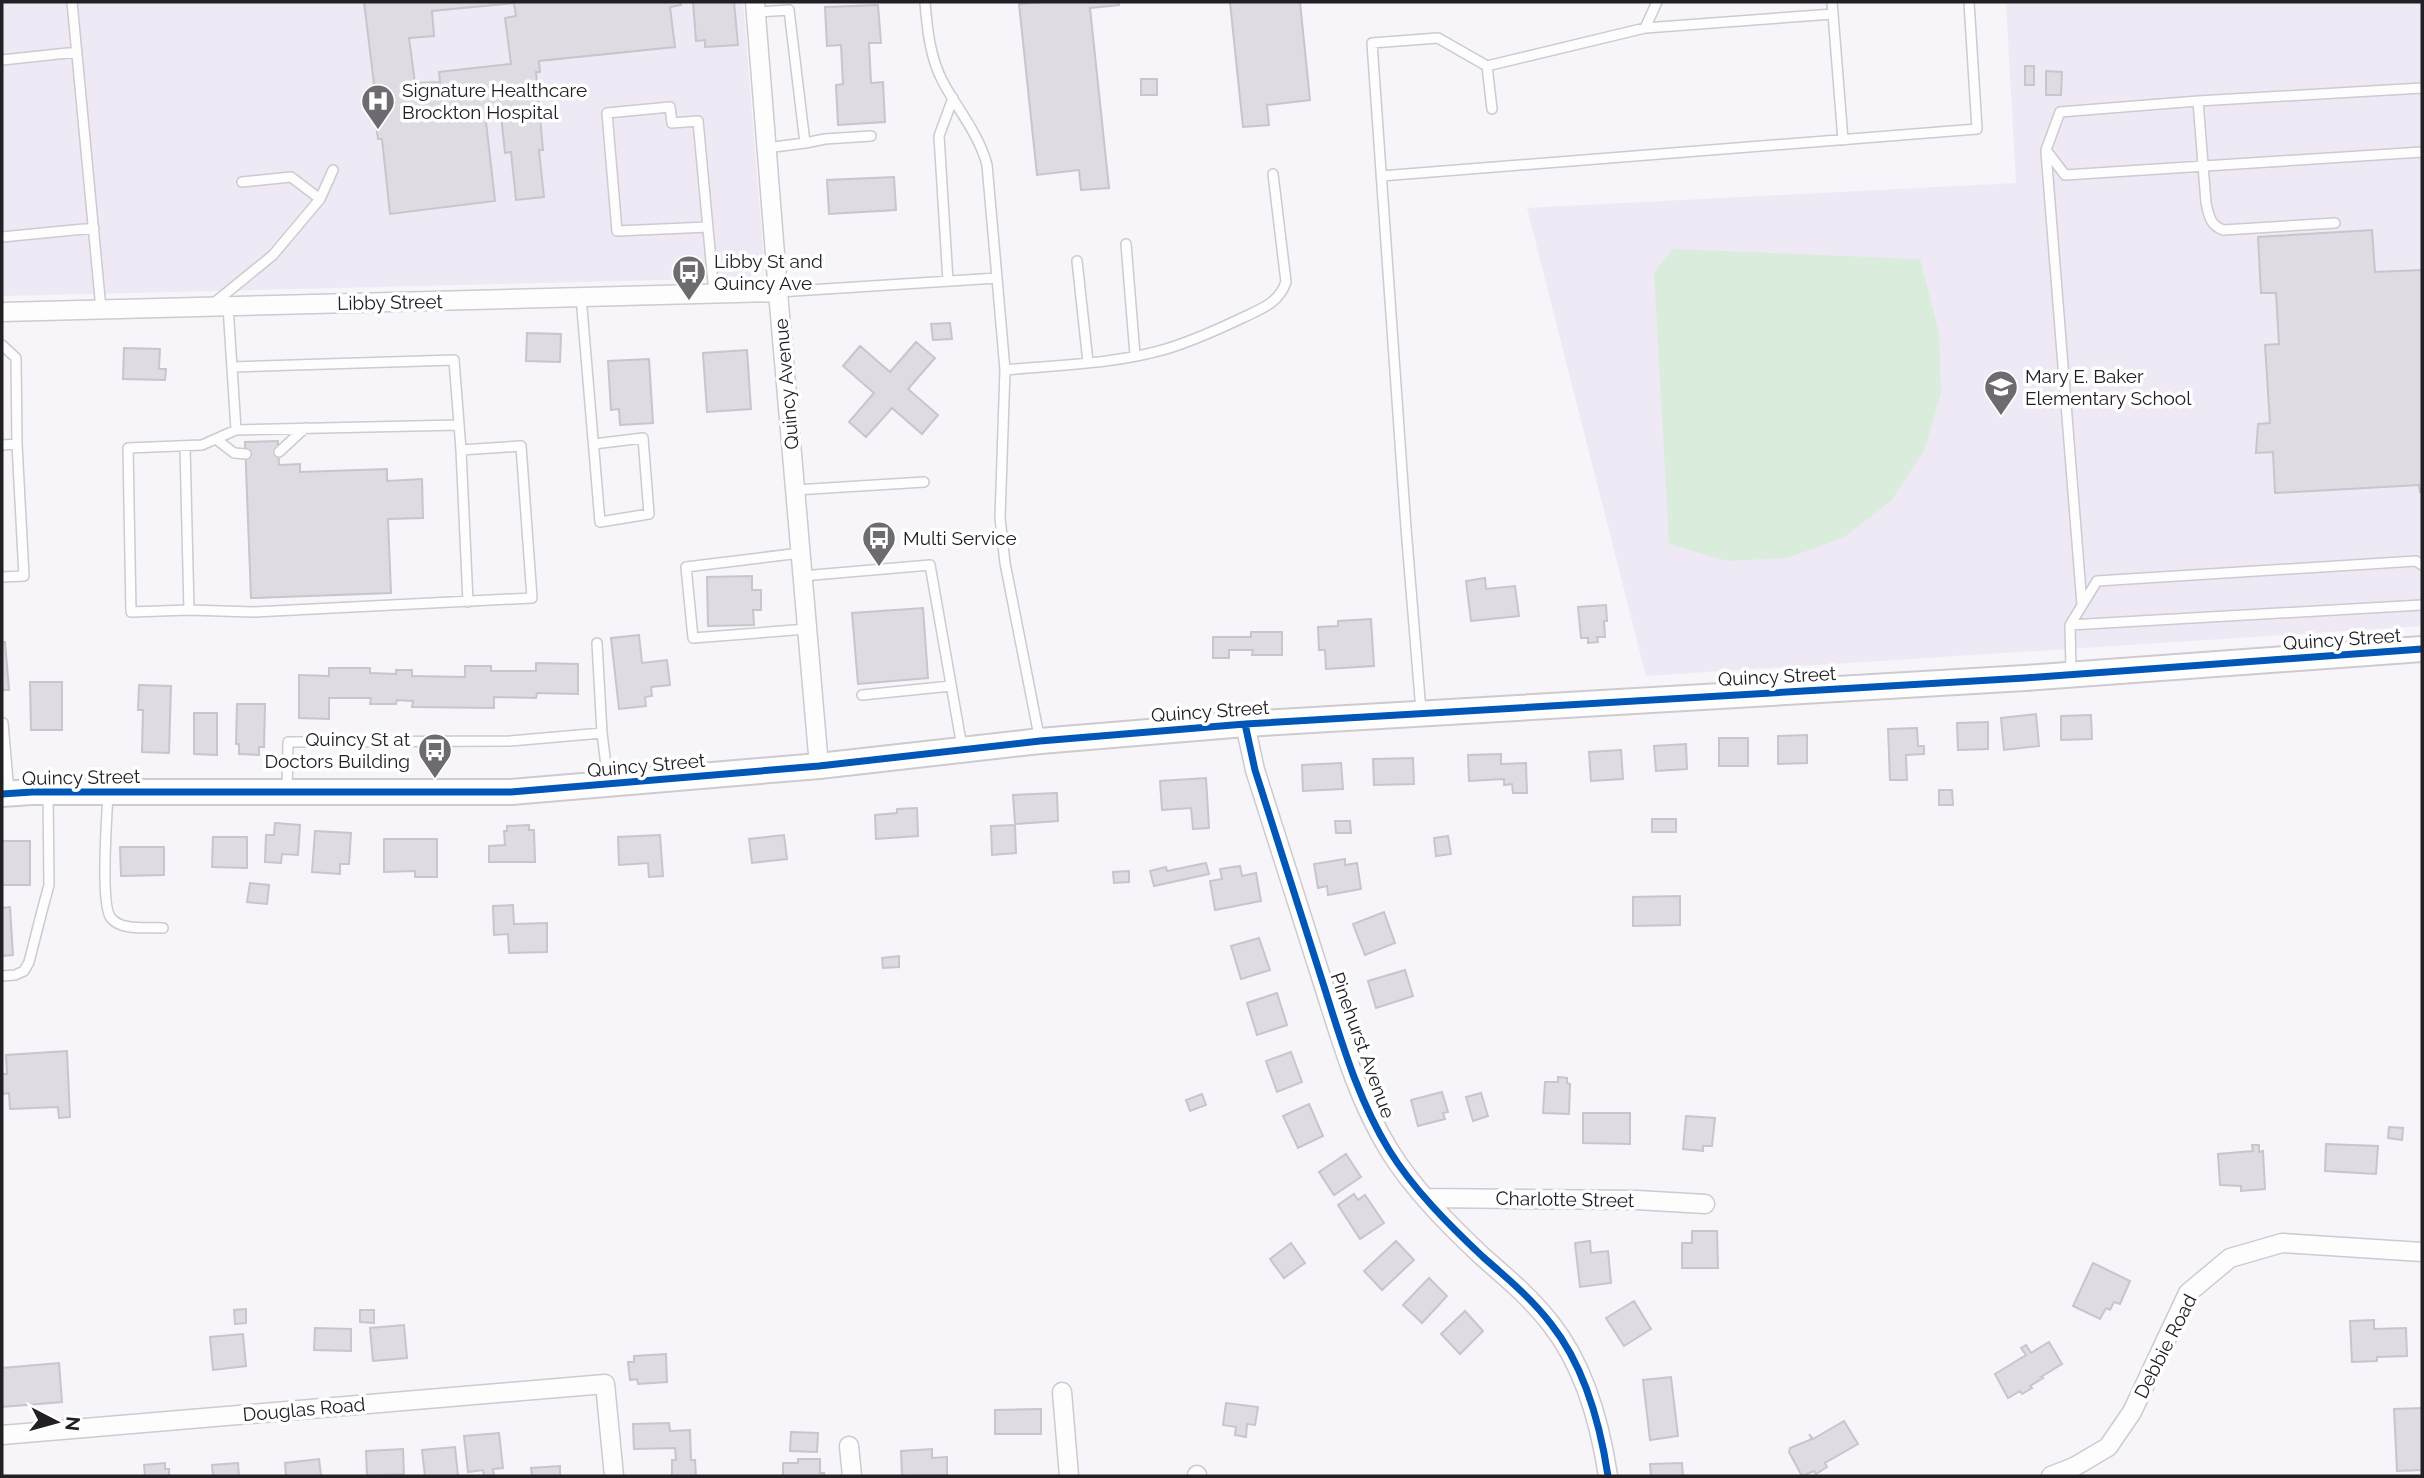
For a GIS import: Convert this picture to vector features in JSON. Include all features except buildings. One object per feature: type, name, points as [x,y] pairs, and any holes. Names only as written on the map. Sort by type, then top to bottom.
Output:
[{"type":"main road","name":"Quincy Street","points":[[5,794],[499,793],[819,766],[1040,741],[1245,724],[2071,675],[2422,649]]},
{"type":"street","name":"Quincy Avenue","points":[[756,7],[819,766]]},
{"type":"street","name":"Libby Street","points":[[2,312],[778,292]]},
{"type":"street","name":"Pinehurst Avenue","points":[[1245,724],[1255,770],[1356,1083],[1390,1151],[1426,1198],[1551,1324],[1570,1353],[1585,1384],[1597,1420],[1608,1476]]},
{"type":"street","name":"Charlotte Street","points":[[1426,1198],[1637,1200],[1704,1204]]},
{"type":"street","name":"Debbie Road","points":[[2051,1476],[2074,1467],[2108,1447],[2132,1412],[2188,1293],[2230,1258],[2282,1243],[2422,1252]]},
{"type":"street","name":"Douglas Road","points":[[2,1435],[605,1384],[614,1476]]},
{"type":"street","points":[[1062,1392],[1069,1476]]},
{"type":"street","points":[[849,1446],[852,1476]]},
{"type":"lane","points":[[72,2],[102,309]]},
{"type":"lane","points":[[925,2],[931,49],[942,79],[983,148],[987,165],[1005,370],[1000,518],[1005,563],[1040,741]]},
{"type":"lane","points":[[1645,28],[1657,2]]},
{"type":"lane","points":[[1832,2],[1843,140]]},
{"type":"lane","points":[[1381,176],[1977,129],[1969,2]]},
{"type":"lane","points":[[756,7],[789,10],[805,143]]},
{"type":"lane","points":[[1421,712],[1372,43],[1438,37],[1486,66],[1645,28],[1833,14]]},
{"type":"lane","points":[[2,60],[77,52]]},
{"type":"lane","points":[[1486,66],[1492,109]]},
{"type":"lane","points":[[2082,606],[2046,150],[2060,112],[2422,88]]},
{"type":"lane","points":[[948,281],[939,136],[953,98]]},
{"type":"lane","points":[[2199,101],[2206,203],[2215,227],[2222,230],[2335,223]]},
{"type":"lane","points":[[708,227],[617,231],[607,113],[670,107],[672,123],[698,121],[708,227],[714,293]]},
{"type":"lane","points":[[766,148],[825,139],[871,136]]},
{"type":"lane","points":[[2046,150],[2065,176],[2422,152]]},
{"type":"lane","points":[[209,307],[273,256],[320,199],[332,170]]},
{"type":"lane","points":[[1005,370],[1088,362],[1165,349],[1209,334],[1268,306],[1282,295],[1286,282],[1273,174]]},
{"type":"lane","points":[[242,182],[291,177],[320,199]]},
{"type":"lane","points":[[2,237],[94,228]]},
{"type":"lane","points":[[1126,244],[1135,355]]},
{"type":"lane","points":[[1077,261],[1088,362]]},
{"type":"lane","points":[[778,292],[997,278]]},
{"type":"lane","points":[[582,297],[593,444],[600,522],[649,514],[643,438],[593,444]]},
{"type":"lane","points":[[228,306],[236,430]]},
{"type":"lane","points":[[2,345],[16,358],[17,444],[24,576],[2,577]]},
{"type":"lane","points":[[232,367],[454,360],[468,602]]},
{"type":"lane","points":[[459,425],[236,430],[202,445],[128,448],[131,612],[253,611],[532,598],[522,446],[461,450]]},
{"type":"lane","points":[[279,453],[305,428]]},
{"type":"lane","points":[[216,439],[234,453],[246,454]]},
{"type":"lane","points":[[2,445],[17,444]]},
{"type":"lane","points":[[185,446],[188,610]]},
{"type":"lane","points":[[795,489],[924,482]]},
{"type":"lane","points":[[800,553],[686,567],[693,638],[807,629]]},
{"type":"lane","points":[[2071,675],[2070,625],[2097,581],[2416,561],[2422,565]]},
{"type":"lane","points":[[802,576],[930,565],[963,749]]},
{"type":"lane","points":[[2070,625],[2422,605]]},
{"type":"lane","points":[[597,643],[601,733],[608,784]]},
{"type":"lane","points":[[862,695],[951,686]]},
{"type":"lane","points":[[2,723],[5,794]]},
{"type":"lane","points":[[286,793],[288,741],[510,741],[601,733]]},
{"type":"lane","points":[[2,976],[23,971],[29,962],[49,885],[48,792]]},
{"type":"lane","points":[[108,792],[106,907],[111,918],[122,925],[163,928]]},
{"type":"shaded area","name":"Signature Healthcare Brockton Hospital","points":[[2,2],[743,2],[764,260],[760,270],[749,278],[2,296]]},
{"type":"shaded area","name":"Mary E. Baker Elementary School","points":[[2006,2],[2422,2],[2422,626],[1646,676],[1527,208],[2016,183]]},
{"type":"green space","points":[[1673,249],[1920,259],[1939,333],[1941,393],[1924,451],[1891,501],[1843,538],[1787,558],[1727,561],[1669,544],[1654,272]]},
{"type":"cycle path","points":[[2,794],[511,792],[819,766],[1040,741],[1245,724],[2025,678],[2422,649]]},
{"type":"cycle path","points":[[1245,724],[1255,770],[1342,1043],[1377,1129],[1420,1193],[1535,1306],[1563,1341],[1589,1396],[1601,1436],[1608,1476]]},
{"type":"place","name":"Signature Healthcare Brockton Hospital","points":[[378,131]]},
{"type":"place","name":"Libby St and Quincy Ave","points":[[689,302]]},
{"type":"place","name":"Mary E. Baker Elementary School","points":[[2001,417]]},
{"type":"place","name":"Multi Service","points":[[879,568]]},
{"type":"place","name":"Quincy St at Doctors Building","points":[[435,780]]}]
